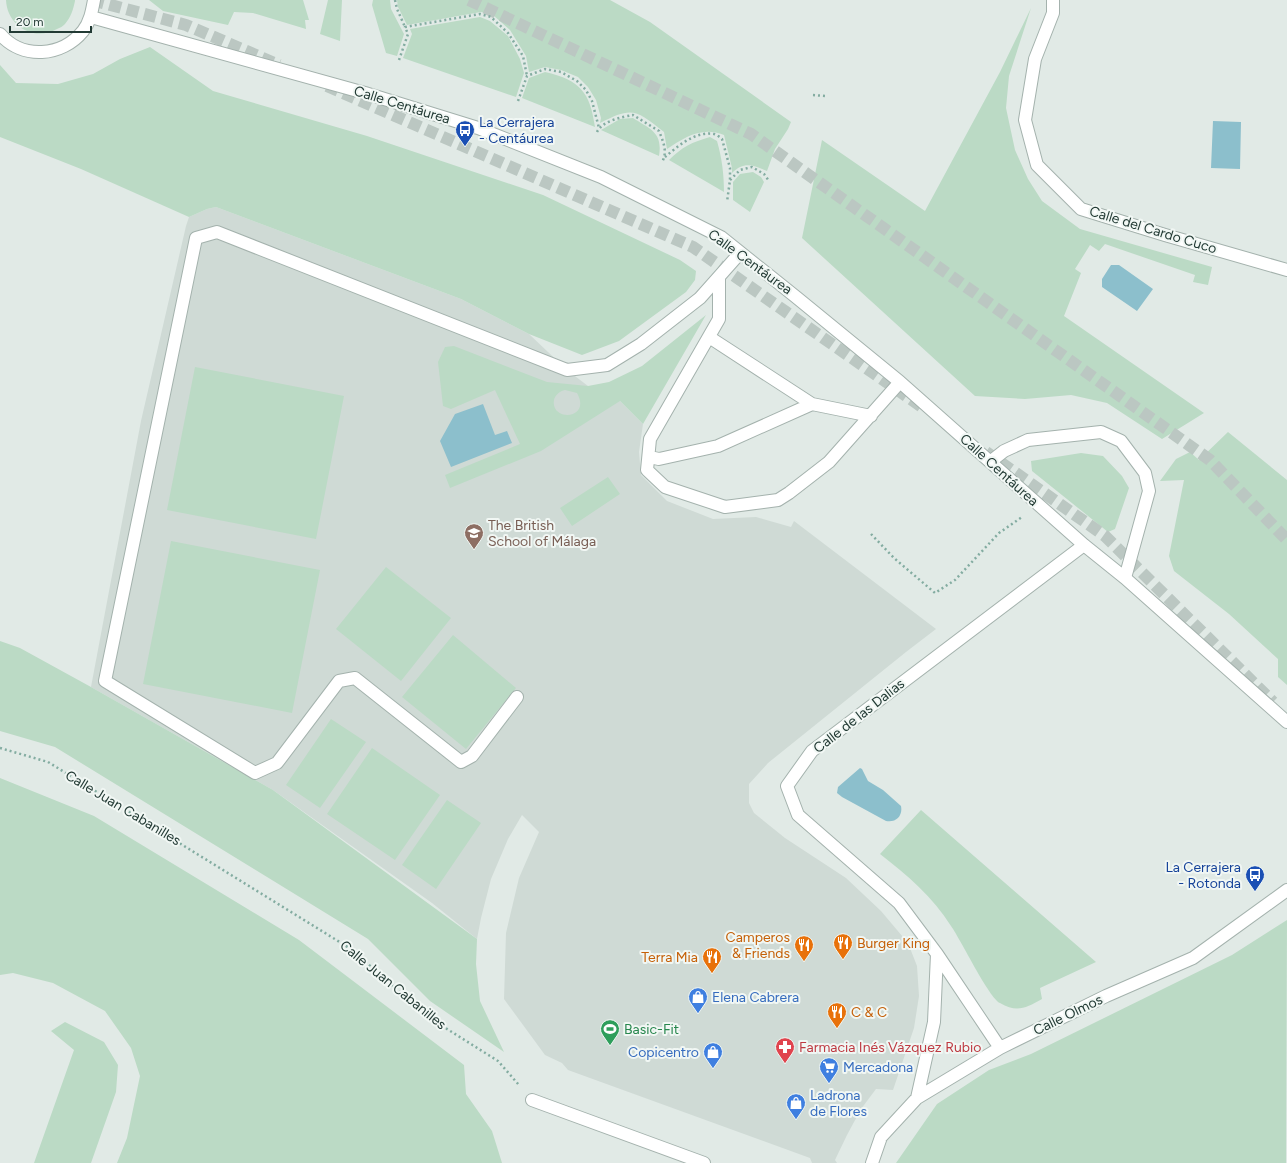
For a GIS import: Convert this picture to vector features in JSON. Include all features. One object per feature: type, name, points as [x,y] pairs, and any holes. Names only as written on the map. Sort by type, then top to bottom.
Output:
[{"type":"street","points":[[0,34],[5,40],[17,48],[31,52],[46,53],[61,49],[74,41],[84,30],[91,17],[94,0]]},
{"type":"street","name":"Calle del Cardo Cuco","points":[[1053,0],[1053,13],[1035,59],[1025,120],[1037,165],[1081,209],[1287,270]]},
{"type":"street","name":"Calle Centáurea","points":[[91,17],[365,93],[478,128],[601,177],[721,237],[900,382],[1038,505],[1125,578],[1287,722]]},
{"type":"street","points":[[518,697],[472,756],[461,762],[355,678],[339,681],[277,763],[255,773],[105,682],[196,238],[217,232],[567,370],[607,365],[641,344],[700,298],[740,253]]},
{"type":"street","points":[[719,277],[719,319],[650,439],[647,470],[665,487],[725,507],[778,500],[829,462],[900,382]]},
{"type":"street","points":[[709,337],[812,404],[871,416]]},
{"type":"street","points":[[649,457],[659,459],[718,446],[812,404]]},
{"type":"street","points":[[990,462],[1004,451],[1028,440],[1101,432],[1121,441],[1145,473],[1149,491],[1125,578]]},
{"type":"street","name":"Calle de las Dalias","points":[[1000,1048],[980,1016],[937,954],[898,902],[798,815],[786,786],[812,751],[1084,545]]},
{"type":"street","name":"Calle Olmos","points":[[872,1163],[881,1137],[916,1098],[1000,1048],[1106,996],[1194,958],[1287,890]]},
{"type":"street","points":[[916,1098],[934,1022],[937,954]]},
{"type":"street","points":[[532,1100],[704,1163]]},
{"type":"path","points":[[395,0],[397,9],[408,34],[399,60]]},
{"type":"path","points":[[406,27],[480,14],[491,17],[508,33],[523,56],[527,76],[518,101]]},
{"type":"path","points":[[527,76],[545,69],[561,72],[577,80],[586,90],[592,101],[599,128]]},
{"type":"path","points":[[813,95],[825,96]]},
{"type":"path","points":[[597,132],[599,128],[619,117],[634,115],[659,131],[664,144],[665,157]]},
{"type":"path","points":[[662,162],[665,157],[680,144],[700,135],[715,134],[722,139],[730,168],[728,202]]},
{"type":"path","points":[[730,180],[740,170],[752,167],[764,174],[769,181]]},
{"type":"path","points":[[871,534],[904,567],[934,593],[955,580],[999,533],[1038,505]]},
{"type":"path","name":"Calle Juan Cabanilles","points":[[0,748],[48,762],[352,949],[428,1017],[498,1061],[532,1100]]},
{"type":"shaded area","name":"The British School of Málaga","points":[[216,207],[461,299],[529,334],[567,370],[588,386],[620,401],[643,424],[639,452],[641,475],[667,501],[713,519],[756,517],[791,527],[794,521],[936,629],[768,763],[749,784],[749,803],[754,813],[785,838],[846,878],[881,911],[908,943],[917,966],[919,996],[914,1028],[893,1090],[876,1089],[861,1109],[847,1135],[835,1160],[837,1163],[812,1163],[810,1158],[568,1070],[562,1063],[545,1055],[504,999],[506,933],[519,878],[539,832],[522,815],[508,839],[491,879],[477,939],[432,903],[273,790],[91,687],[141,421],[186,226],[189,217],[207,209]]},
{"type":"green space","points":[[6,0],[75,1],[73,10],[64,25],[48,33],[39,34],[23,29],[17,24],[11,17]]},
{"type":"green space","points":[[149,0],[303,0],[309,20],[305,20],[306,29],[253,13],[234,12],[228,25],[163,11]]},
{"type":"green space","points":[[328,0],[342,0],[340,41],[320,34]]},
{"type":"green space","points":[[373,0],[390,0],[391,9],[404,34],[397,56],[386,53],[372,5]]},
{"type":"green space","points":[[397,0],[610,0],[650,22],[791,122],[775,149],[767,171],[749,165],[736,169],[732,173],[724,135],[701,132],[680,140],[667,149],[664,132],[640,115],[634,113],[620,114],[600,123],[601,118],[596,100],[588,87],[578,77],[561,70],[545,67],[529,72],[526,56],[510,30],[493,15],[481,12],[407,25],[398,7]]},
{"type":"green space","points":[[1031,8],[1009,76],[1006,108],[1015,150],[1028,179],[1042,201],[1080,229],[1212,267],[1208,285],[1193,282],[1195,275],[1105,244],[1099,251],[1090,245],[1075,269],[1081,273],[1064,316],[1204,413],[1162,439],[1107,403],[1071,395],[1025,399],[975,396],[802,238],[822,140],[925,211],[1000,72]]},
{"type":"green space","points":[[480,17],[490,21],[508,36],[520,59],[524,73],[516,97],[403,58],[412,34],[410,29]]},
{"type":"green space","points":[[150,47],[213,91],[367,136],[543,195],[680,260],[696,271],[695,280],[686,292],[619,341],[582,355],[529,334],[461,299],[216,207],[207,209],[189,217],[81,169],[0,137],[0,65],[16,83],[58,84],[93,74],[120,59]]},
{"type":"green space","points":[[545,72],[567,79],[581,89],[590,105],[595,127],[522,98],[529,78]]},
{"type":"green space","points":[[633,118],[654,132],[657,136],[660,148],[659,156],[601,130],[620,119]]},
{"type":"green space","points":[[710,137],[717,141],[719,147],[724,179],[724,192],[669,160],[688,146]]},
{"type":"green space","points":[[753,172],[761,177],[764,182],[750,212],[733,200],[733,182],[740,174]]},
{"type":"green space","points":[[706,315],[643,424],[620,401],[541,451],[450,488],[445,475],[520,444],[495,390],[451,409],[443,406],[438,362],[445,347],[454,346],[547,382],[588,386],[609,382],[642,366]],"holes":[[[565,390],[577,393],[580,402],[579,409],[575,413],[563,415],[554,407],[555,396],[561,391]]]},
{"type":"green space","points":[[195,367],[344,396],[316,539],[167,510]]},
{"type":"green space","points":[[1228,432],[1287,480],[1287,685],[1278,677],[1278,659],[1229,614],[1174,571],[1169,556],[1184,480],[1160,481],[1176,459],[1190,452],[1199,460]]},
{"type":"green space","points":[[1081,453],[1103,456],[1122,476],[1129,488],[1115,529],[1108,532],[1032,471],[1031,461]]},
{"type":"green space","points":[[608,477],[620,494],[572,526],[560,508]]},
{"type":"green space","points":[[171,541],[320,570],[292,713],[143,684]]},
{"type":"green space","points":[[386,567],[451,618],[401,681],[336,629]]},
{"type":"green space","points":[[453,635],[516,688],[466,749],[402,697]]},
{"type":"green space","points":[[0,641],[20,648],[273,790],[477,939],[476,964],[480,1001],[504,1052],[430,1001],[368,939],[55,747],[0,731]]},
{"type":"green space","points":[[331,719],[366,742],[320,808],[286,785]]},
{"type":"green space","points":[[372,748],[440,795],[395,860],[327,814]]},
{"type":"green space","points":[[0,778],[94,816],[299,940],[464,1065],[466,1094],[492,1131],[502,1163],[117,1163],[127,1138],[140,1076],[131,1048],[105,1011],[53,983],[13,973],[0,975]]},
{"type":"green space","points":[[447,800],[481,823],[436,889],[402,865]]},
{"type":"green space","points":[[921,810],[1096,962],[1040,988],[1042,999],[1026,1007],[1017,1009],[1011,1008],[995,999],[982,980],[956,933],[944,915],[910,878],[880,854]]},
{"type":"green space","points":[[1287,920],[1286,1163],[896,1163],[937,1104],[989,1070],[1031,1054],[1232,955]]},
{"type":"green space","points":[[65,1022],[104,1042],[118,1065],[116,1092],[91,1163],[34,1163],[74,1050],[51,1031]]},
{"type":"water","points":[[1213,121],[1241,122],[1240,169],[1211,168]]},
{"type":"water","points":[[1111,265],[1119,265],[1153,289],[1137,311],[1102,287],[1102,279]]},
{"type":"water","points":[[483,404],[495,435],[507,431],[512,443],[451,467],[440,441],[455,414]]},
{"type":"water","points":[[860,768],[868,781],[883,790],[901,806],[900,816],[896,820],[886,821],[837,793],[838,787]]},
{"type":"tunnel","points":[[92,0],[186,25],[279,65]]},
{"type":"tunnel","points":[[469,0],[751,134],[1210,460],[1287,540]]},
{"type":"tunnel","points":[[327,86],[693,247],[922,407]]},
{"type":"tunnel","points":[[986,452],[1105,536],[1273,702]]},
{"type":"place","name":"La Cerrajera - Centáurea","points":[[465,147]]},
{"type":"place","name":"The British School of Málaga","points":[[474,550]]},
{"type":"place","name":"La Cerrajera - Rotonda","points":[[1255,892]]},
{"type":"place","name":"Burger King","points":[[843,960]]},
{"type":"place","name":"Camperos & Friends","points":[[804,962]]},
{"type":"place","name":"Terra Mia","points":[[712,974]]},
{"type":"place","name":"Elena Cabrera","points":[[698,1014]]},
{"type":"place","name":"C & C","points":[[837,1029]]},
{"type":"place","name":"Basic-Fit","points":[[610,1046]]},
{"type":"place","name":"Farmacia Inés Vázquez Rubio","points":[[785,1064]]},
{"type":"place","name":"Copicentro","points":[[713,1069]]},
{"type":"place","name":"Mercadona","points":[[829,1084]]},
{"type":"place","name":"Ladrona de Flores","points":[[796,1120]]}]
